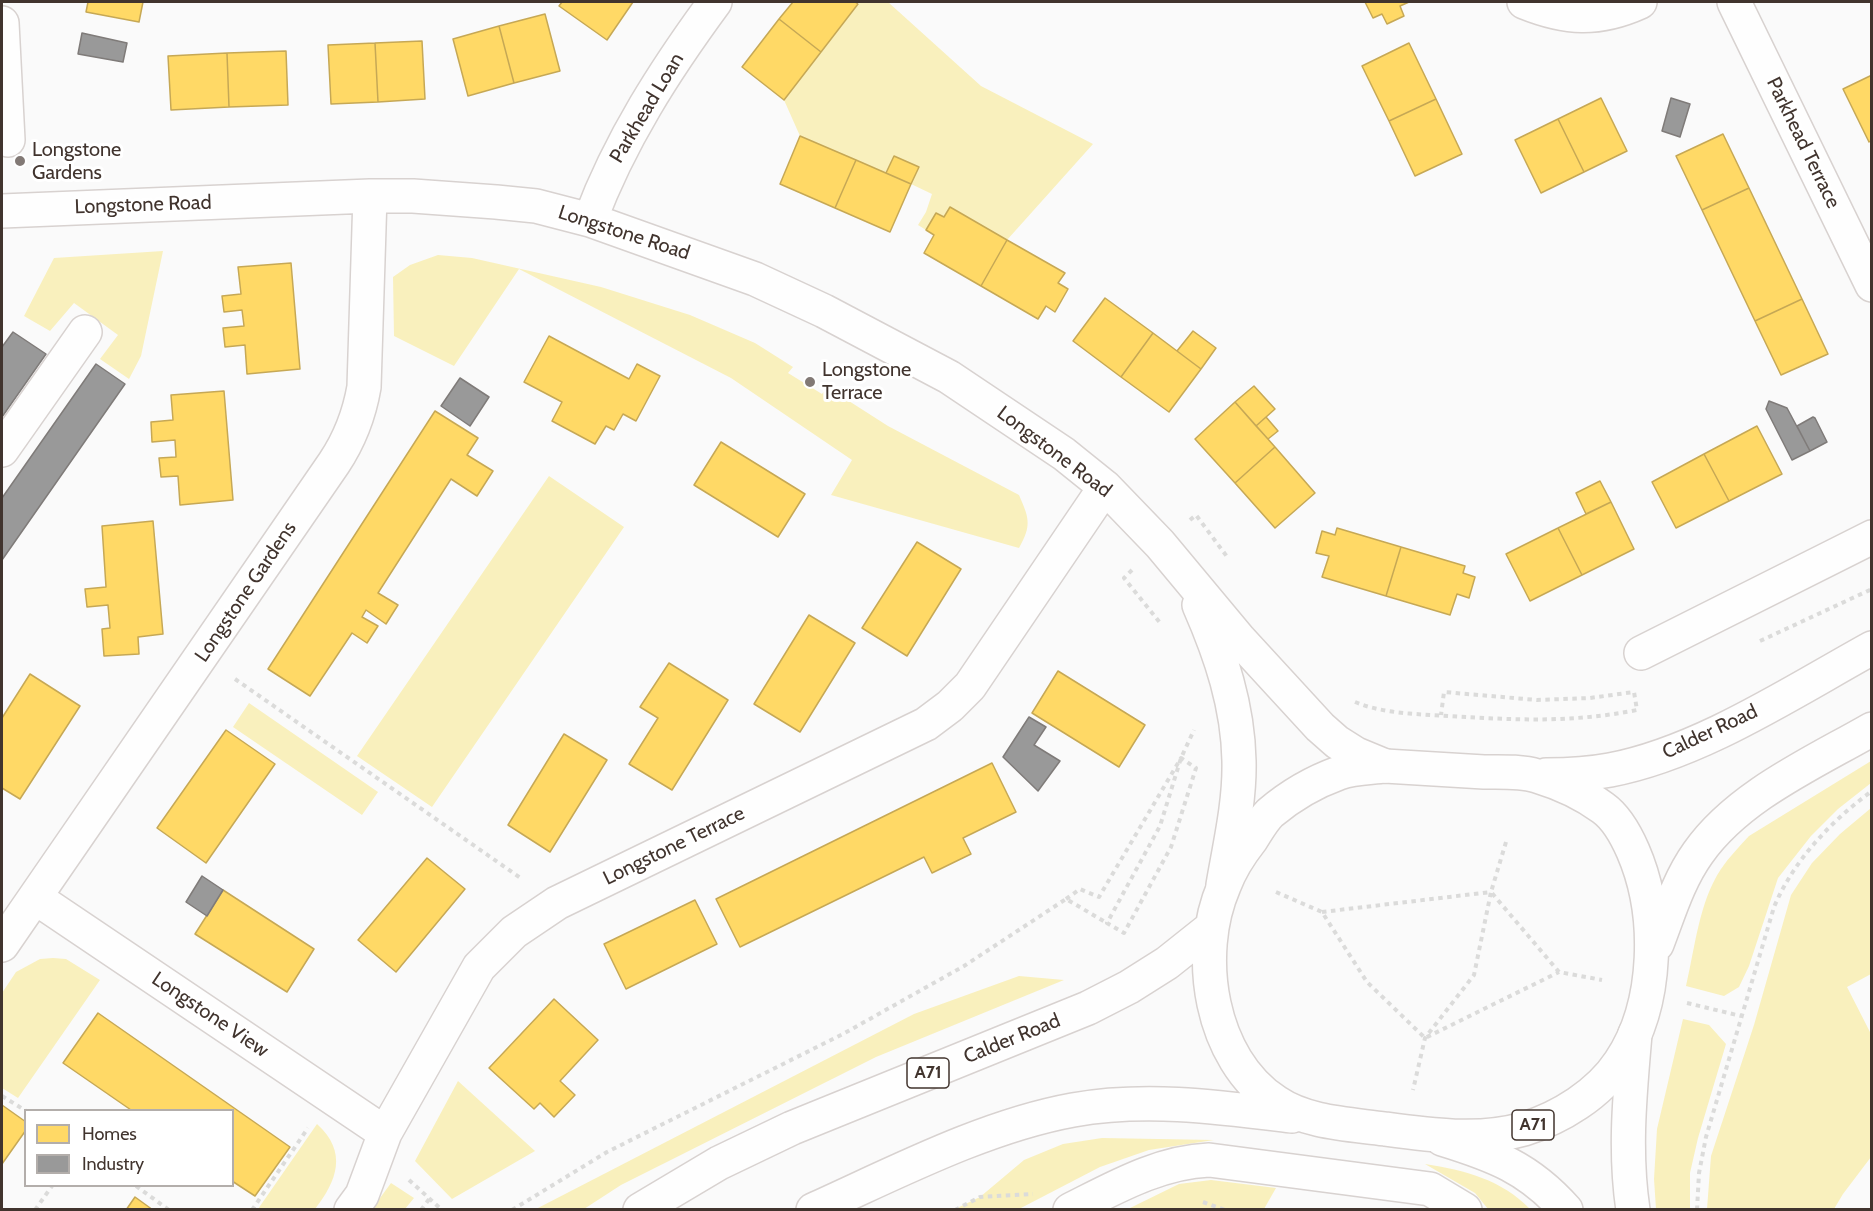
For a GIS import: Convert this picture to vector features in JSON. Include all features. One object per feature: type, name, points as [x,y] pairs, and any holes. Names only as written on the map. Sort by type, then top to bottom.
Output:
[{"type":"street","name":"Parkhead Loan","points":[[590,220],[603,185],[630,131],[716,2]]},
{"type":"street","points":[[1524,2],[1567,16],[1586,16],[1608,14],[1640,2]]},
{"type":"street","name":"Parkhead Terrace","points":[[1734,2],[1872,285]]},
{"type":"street","points":[[2,23],[8,140]]},
{"type":"street","name":"Longstone Road","points":[[2,211],[370,196],[496,202],[536,206],[590,220],[755,279],[824,310],[949,377],[1064,454],[1105,487],[1161,544],[1187,579],[1320,727],[1337,742],[1356,754],[1384,766]]},
{"type":"street","name":"Longstone Gardens","points":[[2,945],[334,463],[355,425],[363,395],[366,358],[370,196]]},
{"type":"street","points":[[2,450],[85,332]]},
{"type":"street","name":"Longstone Terrace","points":[[351,1209],[362,1195],[385,1132],[479,967],[514,932],[557,903],[926,724],[939,715],[970,686],[1105,487]]},
{"type":"street","points":[[1641,653],[1872,537]]},
{"type":"street","name":"Longstone Road","points":[[1187,579],[1228,680],[1234,718],[1239,761],[1235,814],[1223,887]]},
{"type":"street","name":"Calder Road","points":[[1535,776],[1584,774],[1612,770],[1688,745],[1741,720],[1872,648]]},
{"type":"street","name":"A71","points":[[1651,960],[1680,883],[1699,852],[1726,822],[1762,792],[1872,729]]},
{"type":"street","name":"A71","points":[[813,1209],[999,1129],[1073,1110],[1128,1104],[1183,1103],[1430,1135],[1485,1135],[1513,1131],[1562,1114],[1596,1088],[1619,1063],[1635,1034],[1645,1000],[1651,960],[1650,910],[1642,872],[1625,832],[1605,810],[1576,792],[1535,776],[1384,766],[1341,772],[1300,791],[1268,816],[1243,851],[1223,887],[1211,928],[1209,966],[1213,1002],[1224,1035],[1237,1063],[1256,1088],[1279,1104],[1317,1119]]},
{"type":"street","name":"Longstone View","points":[[36,898],[385,1132]]},
{"type":"street","name":"Calder Road","points":[[640,1209],[719,1163],[792,1128],[1088,1008],[1129,987],[1167,963],[1211,928]]},
{"type":"street","points":[[1633,1209],[1630,1190],[1628,1125],[1635,1034]]},
{"type":"street","points":[[1430,1135],[1488,1153],[1518,1168],[1538,1182],[1566,1209]]},
{"type":"street","points":[[1070,1209],[1159,1169],[1187,1161],[1209,1160],[1430,1189],[1466,1209]]},
{"type":"path","points":[[1166,631],[1124,578],[1196,515],[1229,560]]},
{"type":"path","points":[[202,656],[557,903]]},
{"type":"path","points":[[1348,699],[1371,708],[1441,715],[1556,720],[1637,710],[1634,692],[1590,698],[1537,700],[1444,692],[1441,715]]},
{"type":"path","points":[[512,1209],[607,1152],[843,1034],[964,966],[1080,889],[1099,897],[1181,758],[1194,733],[1196,724]]},
{"type":"path","points":[[1066,899],[1124,933],[1171,847],[1196,768],[1181,758]]},
{"type":"path","points":[[1107,923],[1160,826],[1181,758]]},
{"type":"path","points":[[1697,1209],[1699,1173],[1706,1137],[1768,924],[1782,888],[1810,848],[1848,810],[1872,791]]},
{"type":"path","points":[[1413,1090],[1425,1038],[1474,975],[1491,892],[1506,842]]},
{"type":"path","points":[[1276,892],[1322,912],[1491,892]]},
{"type":"path","points":[[1491,892],[1559,972]]},
{"type":"path","points":[[1322,912],[1368,982],[1425,1038]]},
{"type":"path","points":[[1425,1038],[1559,972],[1602,980]]},
{"type":"path","points":[[1687,1003],[1741,1016]]},
{"type":"path","points":[[2,1095],[24,1110]]},
{"type":"path","points":[[252,1209],[330,1095]]},
{"type":"path","points":[[35,1209],[51,1187]]},
{"type":"path","points":[[139,1187],[169,1209]]},
{"type":"path","points":[[421,1209],[430,1198]]},
{"type":"shaded area","points":[[860,2],[888,2],[981,86],[1093,144],[1007,240],[951,208],[944,217],[936,213],[926,230],[918,225],[926,212],[932,194],[911,184],[918,167],[894,156],[886,173],[800,136],[784,100]]},
{"type":"shaded area","points":[[163,251],[141,356],[129,379],[100,359],[118,335],[74,303],[50,331],[24,316],[54,258]]},
{"type":"shaded area","points":[[438,255],[472,258],[601,287],[690,315],[755,343],[793,367],[788,373],[822,394],[827,387],[888,426],[1019,495],[1028,522],[1023,540],[1019,548],[831,495],[852,460],[731,378],[519,269],[454,366],[394,336],[393,277],[410,265]]},
{"type":"shaded area","points":[[549,476],[624,527],[432,807],[357,756]]},
{"type":"shaded area","points":[[249,703],[378,792],[362,815],[233,727]]},
{"type":"shaded area","points":[[1871,761],[1871,783],[1838,809],[1811,836],[1778,878],[1749,966],[1739,987],[1724,996],[1686,986],[1708,896],[1721,869],[1731,856],[1749,836]]},
{"type":"shaded area","points":[[1871,808],[1871,974],[1847,987],[1871,1034],[1871,1157],[1834,1209],[1707,1209],[1711,1156],[1754,1025],[1791,895],[1812,863],[1840,834]]},
{"type":"shaded area","points":[[40,959],[66,959],[100,980],[18,1098],[2,1088],[2,993],[16,972]]},
{"type":"shaded area","points":[[1019,976],[1064,980],[876,1057],[621,1185],[584,1209],[536,1209],[914,1014]]},
{"type":"shaded area","points":[[1683,1019],[1709,1025],[1726,1044],[1690,1173],[1690,1209],[1656,1209],[1654,1179],[1657,1129]]},
{"type":"shaded area","points":[[458,1081],[535,1151],[452,1199],[415,1161]]},
{"type":"shaded area","points":[[317,1124],[333,1145],[336,1156],[333,1177],[323,1198],[315,1209],[258,1209]]},
{"type":"shaded area","points":[[1102,1138],[1214,1140],[1149,1150],[1100,1167],[1019,1209],[955,1209],[980,1197],[1024,1160],[1063,1144]]},
{"type":"shaded area","points":[[1425,1164],[1454,1169],[1482,1178],[1507,1191],[1530,1209],[1488,1209],[1475,1193]]},
{"type":"shaded area","points":[[1211,1180],[1276,1188],[1264,1209],[1128,1209],[1179,1184]]},
{"type":"shaded area","points":[[391,1183],[414,1198],[405,1209],[372,1209]]},
{"type":"building: Homes","points":[[88,2],[143,2],[139,22],[86,12]]},
{"type":"building: Homes","points":[[562,2],[633,2],[607,40],[559,6]]},
{"type":"building: Homes","points":[[793,2],[855,2],[858,4],[821,52],[779,19]]},
{"type":"building: Homes","points":[[1365,2],[1409,2],[1400,6],[1404,16],[1387,24],[1382,14],[1373,18]]},
{"type":"building: Homes","points":[[545,14],[560,71],[514,83],[499,26]]},
{"type":"building: Homes","points":[[779,19],[821,52],[784,100],[742,67]]},
{"type":"building: Homes","points":[[499,26],[514,83],[468,96],[453,39]]},
{"type":"building: Homes","points":[[422,41],[425,99],[378,102],[375,43]]},
{"type":"building: Homes","points":[[375,43],[378,102],[331,104],[328,45]]},
{"type":"building: Homes","points":[[1409,43],[1436,99],[1389,121],[1362,66]]},
{"type":"building: Homes","points":[[286,51],[288,105],[229,107],[227,53]]},
{"type":"building: Homes","points":[[227,53],[229,107],[171,110],[168,56]]},
{"type":"building: Homes","points":[[1872,75],[1872,140],[1869,142],[1843,89]]},
{"type":"building: Homes","points":[[1601,98],[1627,151],[1584,172],[1558,119]]},
{"type":"building: Homes","points":[[1436,99],[1462,154],[1415,176],[1389,121]]},
{"type":"building: Homes","points":[[1558,119],[1584,172],[1541,193],[1515,140]]},
{"type":"building: Homes","points":[[1723,134],[1749,188],[1702,210],[1676,156]]},
{"type":"building: Homes","points":[[800,136],[856,160],[835,208],[780,184]]},
{"type":"building: Homes","points":[[894,156],[919,167],[911,184],[886,173]]},
{"type":"building: Homes","points":[[856,160],[911,184],[890,232],[835,208]]},
{"type":"building: Homes","points":[[1749,188],[1802,299],[1755,321],[1702,210]]},
{"type":"building: Homes","points":[[950,207],[1007,240],[981,286],[924,253],[934,235],[926,230],[936,213],[944,217]]},
{"type":"building: Homes","points":[[1007,240],[1065,273],[1058,283],[1068,289],[1055,312],[1046,306],[1038,319],[981,286]]},
{"type":"building: Homes","points":[[291,263],[300,369],[247,374],[245,345],[225,347],[223,328],[244,326],[242,310],[224,312],[222,296],[241,294],[238,267]]},
{"type":"building: Homes","points":[[1105,298],[1153,333],[1121,377],[1073,341]]},
{"type":"building: Homes","points":[[1802,299],[1828,354],[1781,375],[1755,321]]},
{"type":"building: Homes","points":[[1193,331],[1216,348],[1201,369],[1177,351]]},
{"type":"building: Homes","points":[[1153,333],[1201,369],[1169,412],[1121,377]]},
{"type":"building: Homes","points":[[549,336],[629,379],[637,364],[660,376],[636,421],[623,414],[614,430],[606,426],[595,444],[552,421],[562,402],[524,382]]},
{"type":"building: Homes","points":[[1254,386],[1275,409],[1256,426],[1235,402]]},
{"type":"building: Homes","points":[[224,391],[233,500],[180,505],[178,476],[161,477],[159,458],[176,457],[175,440],[152,442],[151,422],[173,420],[171,395]]},
{"type":"building: Homes","points":[[1235,402],[1275,447],[1235,483],[1195,439]]},
{"type":"building: Homes","points":[[435,411],[478,438],[467,455],[493,471],[477,496],[451,479],[378,593],[398,605],[386,624],[366,610],[362,617],[378,626],[367,643],[352,633],[310,696],[268,669]]},
{"type":"building: Homes","points":[[1266,417],[1278,431],[1268,439],[1256,426]]},
{"type":"building: Homes","points":[[1757,426],[1782,474],[1729,501],[1704,454]]},
{"type":"building: Homes","points":[[721,442],[805,494],[778,537],[694,485]]},
{"type":"building: Homes","points":[[1275,447],[1315,493],[1275,528],[1235,483]]},
{"type":"building: Homes","points":[[1704,454],[1729,501],[1676,528],[1652,482]]},
{"type":"building: Homes","points":[[1600,481],[1611,502],[1586,514],[1576,493]]},
{"type":"building: Homes","points":[[1611,502],[1634,549],[1582,575],[1558,528]]},
{"type":"building: Homes","points":[[153,521],[163,634],[138,637],[139,654],[104,656],[102,629],[110,628],[108,605],[87,607],[85,589],[106,587],[102,526]]},
{"type":"building: Homes","points":[[1337,528],[1401,547],[1386,596],[1322,577],[1329,556],[1316,553],[1322,531],[1335,535]]},
{"type":"building: Homes","points":[[1558,528],[1582,575],[1530,601],[1506,554]]},
{"type":"building: Homes","points":[[917,542],[961,569],[907,656],[862,628]]},
{"type":"building: Homes","points":[[1401,547],[1465,566],[1463,573],[1475,577],[1469,598],[1457,594],[1450,615],[1386,596]]},
{"type":"building: Homes","points":[[809,615],[855,643],[800,732],[754,704]]},
{"type":"building: Homes","points":[[669,663],[728,700],[672,790],[629,764],[658,718],[640,707]]},
{"type":"building: Homes","points":[[1058,671],[1145,725],[1119,767],[1032,713]]},
{"type":"building: Homes","points":[[30,674],[80,706],[20,799],[2,788],[2,718]]},
{"type":"building: Homes","points":[[226,730],[275,764],[206,863],[157,828]]},
{"type":"building: Homes","points":[[564,734],[607,760],[550,852],[508,825]]},
{"type":"building: Homes","points":[[992,763],[1016,812],[963,838],[971,854],[932,873],[924,857],[740,947],[716,899]]},
{"type":"building: Homes","points":[[427,858],[465,889],[396,972],[358,940]]},
{"type":"building: Homes","points":[[223,890],[314,949],[287,992],[195,934]]},
{"type":"building: Homes","points":[[695,900],[717,944],[626,989],[604,944]]},
{"type":"building: Homes","points":[[554,999],[598,1040],[560,1081],[575,1095],[554,1117],[540,1103],[534,1109],[489,1068]]},
{"type":"building: Homes","points":[[98,1013],[290,1147],[255,1196],[234,1182],[234,1109],[130,1109],[63,1063]]},
{"type":"building: Homes","points":[[2,1105],[24,1121],[24,1133],[2,1164]]},
{"type":"building: Homes","points":[[135,1197],[153,1210],[126,1210]]},
{"type":"building: Industry","points":[[82,33],[127,43],[123,62],[78,54]]},
{"type":"building: Industry","points":[[1671,98],[1690,104],[1680,137],[1662,131]]},
{"type":"building: Industry","points":[[13,332],[46,354],[2,417],[2,347]]},
{"type":"building: Industry","points":[[96,364],[125,384],[2,560],[2,498]]},
{"type":"building: Industry","points":[[460,378],[489,397],[470,426],[441,406]]},
{"type":"building: Industry","points":[[1769,401],[1787,408],[1810,451],[1792,460],[1766,409]]},
{"type":"building: Industry","points":[[1813,417],[1827,442],[1810,451],[1797,426]]},
{"type":"building: Industry","points":[[1029,717],[1046,727],[1034,745],[1060,761],[1038,791],[1003,757]]},
{"type":"building: Industry","points":[[202,876],[223,890],[207,916],[186,902]]},
{"type":"place","name":"Longstone Gardens","points":[[20,161]]},
{"type":"place","name":"Longstone Terrace","points":[[810,382]]}]
